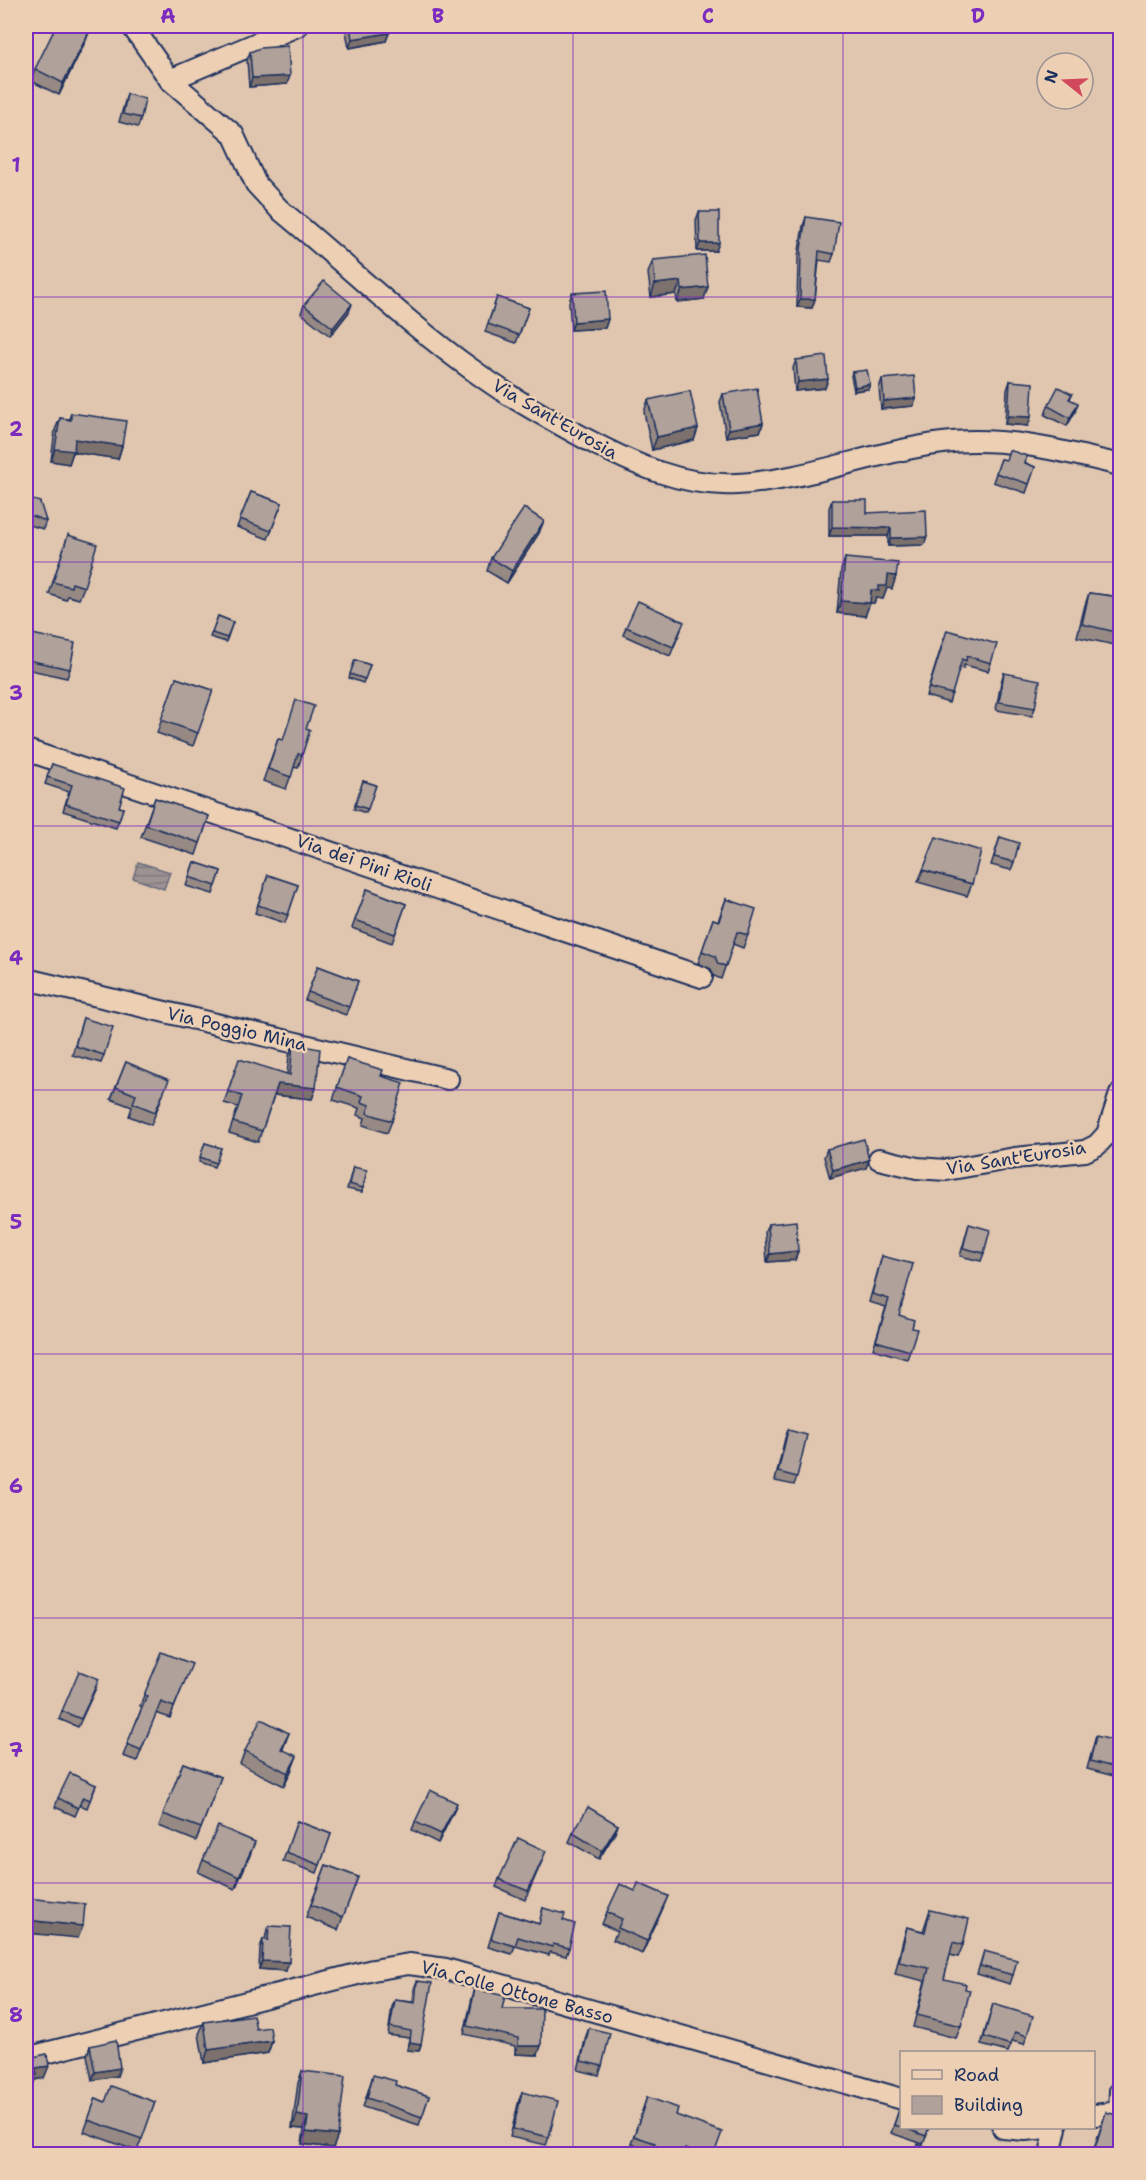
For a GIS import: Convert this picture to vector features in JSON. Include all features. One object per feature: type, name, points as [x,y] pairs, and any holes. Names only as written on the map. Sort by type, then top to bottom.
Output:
[{"type":"street","name":"Via Sant'Eurosia","points":[[132,26],[170,80],[233,134],[254,178],[270,201],[455,357],[530,408],[642,466],[692,481],[739,484],[936,443],[985,440],[1029,444],[1120,465]]},
{"type":"street","points":[[170,80],[297,26]]},
{"type":"street","name":"Via dei Pini Rioli","points":[[26,750],[702,977]]},
{"type":"street","name":"Via Poggio Mina","points":[[26,979],[448,1079]]},
{"type":"street","name":"Via Sant'Eurosia","points":[[879,1159],[917,1168],[946,1170],[1015,1158],[1085,1151],[1097,1145],[1107,1134],[1120,1094]]},
{"type":"street","name":"Via Colle Ottone Basso","points":[[26,2058],[373,1970],[420,1965],[446,1970],[900,2098]]},
{"type":"street","points":[[1095,2115],[1120,2112],[1120,2091]]},
{"type":"street","points":[[1050,2154],[1056,2129]]},
{"type":"shaded area","points":[[138,862],[170,872],[164,889],[133,878]]},
{"type":"building","points":[[56,26],[91,28],[63,83],[35,69]]},
{"type":"building","points":[[350,26],[387,26],[389,33],[352,39]]},
{"type":"building","points":[[288,46],[290,76],[252,78],[250,52],[260,48]]},
{"type":"building","points":[[127,94],[145,99],[141,118],[123,114]]},
{"type":"building","points":[[699,212],[719,212],[719,243],[700,243]]},
{"type":"building","points":[[806,217],[839,222],[834,254],[819,251],[815,299],[800,299],[801,249]]},
{"type":"building","points":[[705,255],[708,287],[682,290],[681,281],[655,284],[653,260]]},
{"type":"building","points":[[324,281],[352,304],[333,328],[304,305]]},
{"type":"building","points":[[606,291],[608,319],[574,322],[572,293]]},
{"type":"building","points":[[497,297],[529,308],[519,335],[488,324]]},
{"type":"building","points":[[826,356],[828,379],[798,382],[796,360]]},
{"type":"building","points":[[867,370],[870,384],[855,387],[852,372]]},
{"type":"building","points":[[914,376],[916,398],[884,401],[882,379]]},
{"type":"building","points":[[1010,381],[1033,383],[1031,417],[1008,416]]},
{"type":"building","points":[[1058,387],[1072,394],[1069,399],[1078,403],[1070,418],[1048,406]]},
{"type":"building","points":[[757,388],[763,423],[729,429],[723,394]]},
{"type":"building","points":[[690,391],[698,428],[657,437],[648,400]]},
{"type":"building","points":[[71,413],[126,421],[122,446],[75,439],[74,451],[55,449],[60,418],[71,420]]},
{"type":"building","points":[[1009,450],[1027,456],[1025,463],[1035,467],[1029,484],[996,473],[1001,459],[1006,460]]},
{"type":"building","points":[[251,492],[282,503],[271,531],[240,519]]},
{"type":"building","points":[[26,498],[40,502],[46,521],[26,514]]},
{"type":"building","points":[[832,500],[867,500],[867,513],[926,510],[927,537],[891,538],[891,528],[832,527]]},
{"type":"building","points":[[524,508],[544,521],[512,571],[491,558]]},
{"type":"building","points":[[68,535],[97,544],[84,587],[72,583],[71,587],[53,582]]},
{"type":"building","points":[[845,558],[898,563],[896,576],[888,575],[887,586],[879,586],[879,591],[871,590],[870,603],[841,601]]},
{"type":"building","points":[[1089,593],[1120,597],[1120,633],[1082,624]]},
{"type":"building","points":[[638,601],[684,622],[673,647],[626,627]]},
{"type":"building","points":[[218,616],[233,622],[227,638],[212,633]]},
{"type":"building","points":[[947,630],[997,644],[991,663],[967,656],[966,661],[962,659],[952,694],[929,688]]},
{"type":"building","points":[[32,634],[75,643],[70,669],[27,660]]},
{"type":"building","points":[[355,660],[370,665],[365,679],[350,674]]},
{"type":"building","points":[[1004,673],[1040,680],[1035,708],[999,702]]},
{"type":"building","points":[[176,678],[213,690],[198,733],[161,720]]},
{"type":"building","points":[[296,700],[314,706],[306,729],[310,730],[302,755],[298,754],[291,777],[268,769],[278,739],[283,740]]},
{"type":"building","points":[[52,764],[125,788],[119,807],[123,808],[119,821],[66,804],[72,785],[47,777]]},
{"type":"building","points":[[363,781],[376,785],[368,809],[355,805]]},
{"type":"building","points":[[155,798],[209,816],[200,843],[146,825]]},
{"type":"building","points":[[936,837],[981,851],[972,884],[923,870]]},
{"type":"building","points":[[1000,837],[1019,843],[1014,862],[994,857]]},
{"type":"building","points":[[194,862],[221,871],[216,886],[189,877]]},
{"type":"building","points":[[268,875],[298,885],[288,915],[258,905]]},
{"type":"building","points":[[367,889],[406,904],[395,934],[355,920]]},
{"type":"building","points":[[726,899],[756,909],[748,935],[737,932],[726,966],[718,964],[715,956],[702,951],[713,919],[719,921]]},
{"type":"building","points":[[318,966],[358,981],[349,1007],[308,992]]},
{"type":"building","points":[[83,1018],[113,1027],[104,1055],[75,1046]]},
{"type":"building","points":[[293,1044],[320,1049],[316,1088],[278,1084],[262,1131],[233,1122],[242,1096],[228,1091],[239,1059],[290,1075]]},
{"type":"building","points":[[347,1059],[383,1070],[381,1076],[404,1083],[392,1121],[367,1113],[370,1105],[361,1102],[363,1096],[337,1087]]},
{"type":"building","points":[[126,1062],[169,1080],[155,1112],[133,1103],[136,1095],[116,1087]]},
{"type":"building","points":[[864,1139],[869,1160],[833,1170],[827,1149]]},
{"type":"building","points":[[205,1143],[221,1148],[216,1163],[200,1157]]},
{"type":"building","points":[[353,1167],[367,1170],[363,1188],[349,1184]]},
{"type":"building","points":[[796,1221],[798,1251],[770,1254],[768,1224]]},
{"type":"building","points":[[969,1224],[990,1230],[984,1253],[963,1248]]},
{"type":"building","points":[[882,1256],[913,1264],[899,1315],[914,1320],[912,1328],[917,1329],[910,1351],[876,1341],[889,1299],[872,1294]]},
{"type":"building","points":[[788,1430],[807,1435],[797,1477],[778,1472]]},
{"type":"building","points":[[162,1652],[192,1664],[174,1707],[161,1702],[141,1750],[127,1744]]},
{"type":"building","points":[[79,1671],[99,1679],[81,1719],[62,1711]]},
{"type":"building","points":[[261,1719],[289,1733],[281,1749],[297,1756],[288,1773],[245,1751]]},
{"type":"building","points":[[1096,1736],[1120,1742],[1117,1768],[1090,1761]]},
{"type":"building","points":[[183,1763],[221,1777],[201,1828],[163,1814]]},
{"type":"building","points":[[70,1773],[96,1785],[90,1800],[83,1797],[78,1808],[58,1798]]},
{"type":"building","points":[[430,1790],[457,1803],[441,1834],[415,1822]]},
{"type":"building","points":[[588,1807],[618,1825],[602,1851],[573,1833]]},
{"type":"building","points":[[297,1821],[331,1834],[320,1865],[286,1852]]},
{"type":"building","points":[[218,1826],[255,1842],[239,1877],[203,1860]]},
{"type":"building","points":[[518,1838],[546,1851],[528,1891],[499,1879]]},
{"type":"building","points":[[326,1865],[358,1877],[343,1917],[311,1905]]},
{"type":"building","points":[[638,1883],[668,1896],[647,1941],[618,1928],[622,1919],[607,1912],[620,1884],[635,1891]]},
{"type":"building","points":[[26,1898],[85,1904],[83,1926],[26,1920]]},
{"type":"building","points":[[543,1908],[565,1914],[563,1920],[575,1924],[569,1948],[553,1944],[552,1947],[518,1937],[515,1946],[491,1939],[499,1912],[539,1924]]},
{"type":"building","points":[[930,1910],[969,1919],[963,1945],[953,1942],[944,1979],[966,1984],[965,1989],[970,1990],[961,2026],[917,2015],[929,1968],[899,1962],[907,1927],[925,1932]]},
{"type":"building","points":[[269,1926],[291,1927],[289,1962],[262,1961],[263,1939],[268,1940]]},
{"type":"building","points":[[984,1951],[1017,1960],[1013,1975],[980,1966]]},
{"type":"building","points":[[417,1981],[432,1983],[421,2044],[410,2042],[411,2031],[390,2027],[395,2000],[415,2003]]},
{"type":"building","points":[[475,1989],[505,1996],[502,2009],[542,2009],[541,2046],[518,2046],[518,2038],[467,2026]]},
{"type":"building","points":[[993,2004],[1033,2016],[1027,2036],[1015,2032],[1011,2045],[984,2037]]},
{"type":"building","points":[[253,2015],[256,2029],[270,2027],[272,2041],[208,2050],[204,2022]]},
{"type":"building","points":[[589,2028],[610,2033],[602,2066],[581,2061]]},
{"type":"building","points":[[116,2040],[120,2068],[95,2072],[90,2046]]},
{"type":"building","points":[[47,2054],[49,2066],[35,2068],[37,2075],[26,2077],[26,2056]]},
{"type":"building","points":[[302,2071],[345,2076],[338,2135],[306,2132],[308,2117],[297,2115]]},
{"type":"building","points":[[373,2075],[396,2081],[395,2085],[429,2096],[422,2117],[367,2098]]},
{"type":"building","points":[[111,2086],[155,2102],[142,2139],[88,2120],[96,2098],[105,2102]]},
{"type":"building","points":[[522,2092],[558,2101],[549,2137],[513,2129]]},
{"type":"building","points":[[647,2097],[678,2108],[676,2115],[722,2132],[714,2154],[700,2154],[685,2149],[683,2154],[651,2154],[655,2143],[634,2136]]},
{"type":"building","points":[[900,2107],[900,2126],[894,2125]]},
{"type":"building","points":[[1106,2112],[1120,2116],[1120,2154],[1093,2154]]},
{"type":"building","points":[[907,2129],[928,2129],[926,2136]]},
{"type":"building","points":[[918,2144],[940,2154],[913,2154]]}]
